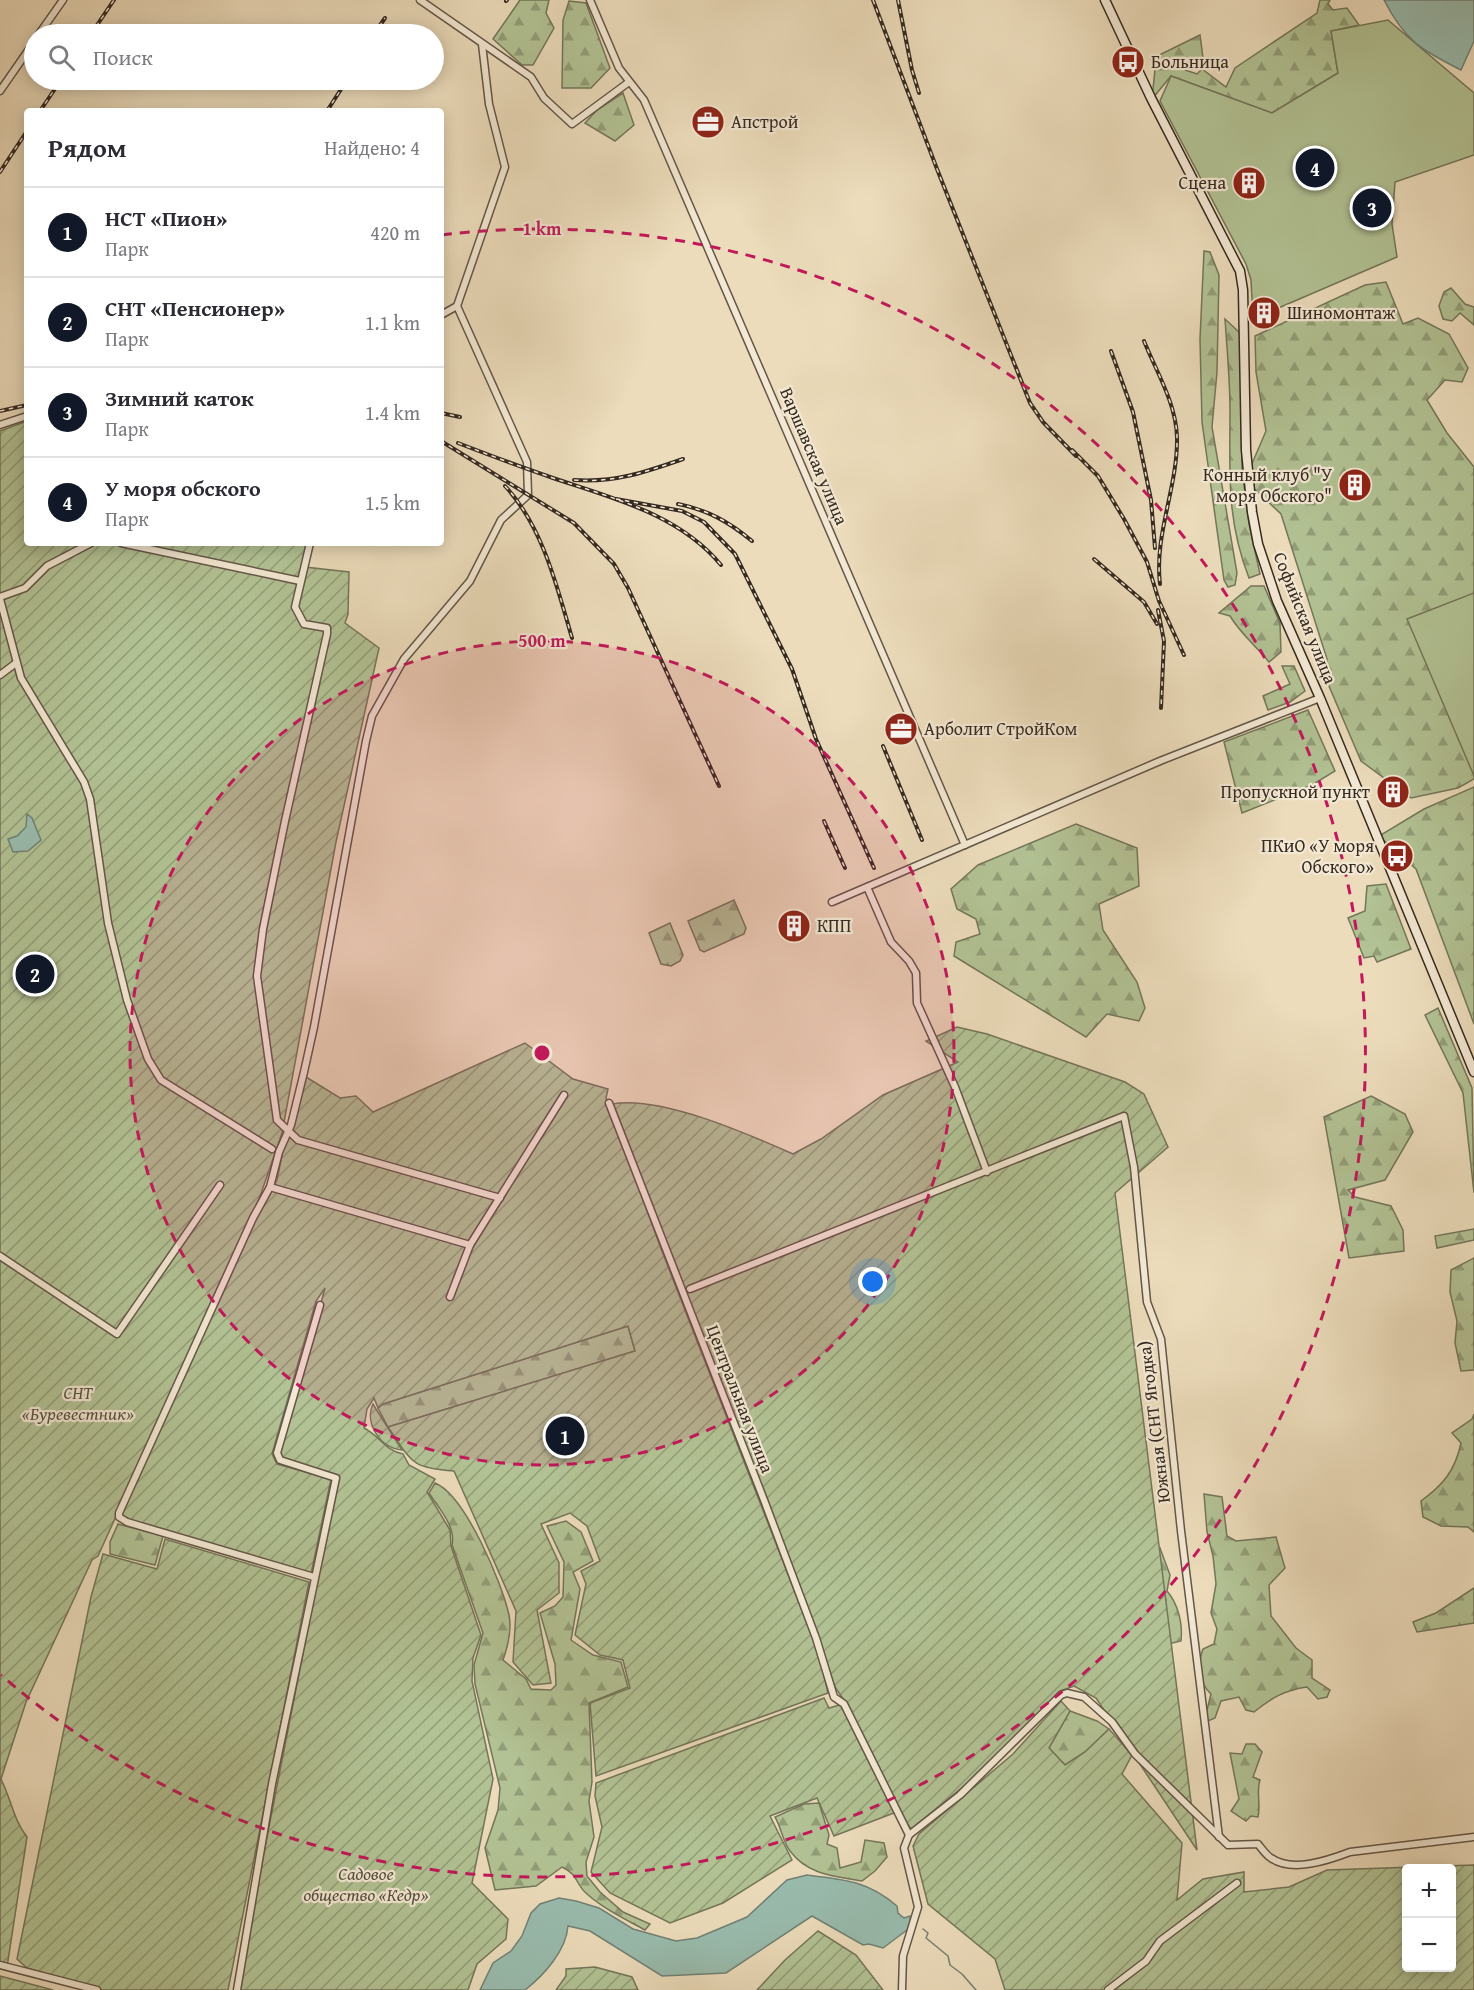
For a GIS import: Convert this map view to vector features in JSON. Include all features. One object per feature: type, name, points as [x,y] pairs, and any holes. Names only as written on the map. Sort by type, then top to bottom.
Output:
[{"type":"main road","name":"Софийская улица","points":[[1105,0],[1151,98],[1240,271],[1243,290],[1246,450],[1252,512],[1268,576],[1474,1072]]},
{"type":"street","points":[[46,24],[63,0]]},
{"type":"street","points":[[420,0],[531,77],[544,98],[572,123],[629,82]]},
{"type":"street","name":"Варшавская улица","points":[[590,0],[619,68],[644,100],[965,845]]},
{"type":"street","points":[[444,313],[457,306],[505,167],[489,104],[482,44]]},
{"type":"street","points":[[1,87],[24,56]]},
{"type":"street","points":[[314,1577],[127,1522],[119,1517],[253,1218],[270,1187],[287,1131],[291,1125],[314,1027],[372,716],[404,659],[470,581],[501,520],[520,505],[530,489],[527,462],[457,306]]},
{"type":"street","points":[[0,425],[24,417]]},
{"type":"street","points":[[85,546],[47,566],[25,588],[0,598],[15,663],[21,678],[84,782],[90,799],[108,923],[127,1000],[148,1059],[161,1080],[272,1149]]},
{"type":"street","points":[[135,546],[300,581]]},
{"type":"street","points":[[309,546],[295,607],[304,624],[327,628],[327,634],[287,810],[263,929],[257,976],[277,1120],[298,1140],[500,1198]]},
{"type":"street","points":[[0,675],[15,663]]},
{"type":"street","points":[[832,902],[1160,761],[1320,698]]},
{"type":"street","points":[[690,1289],[987,1172],[955,1087],[917,1004],[916,973],[909,961],[891,942],[867,887]]},
{"type":"street","points":[[450,1297],[470,1245],[564,1095]]},
{"type":"street","name":"Центральная улица","points":[[609,1103],[764,1500],[816,1638],[834,1697],[844,1704],[909,1835]]},
{"type":"street","name":"Южная (СНТ Ягодка)","points":[[987,1172],[1124,1116],[1134,1167],[1147,1302],[1161,1339],[1181,1531],[1219,1837]]},
{"type":"street","points":[[0,1256],[117,1334],[220,1185]]},
{"type":"street","points":[[270,1187],[470,1245]]},
{"type":"street","points":[[237,1990],[251,1916],[256,1865],[336,1478],[280,1460],[277,1453],[320,1305]]},
{"type":"street","points":[[901,1989],[903,1956],[918,1907],[904,1848],[909,1835],[960,1795],[1061,1695],[1067,1693],[1084,1697],[1112,1722],[1135,1754],[1228,1845],[1258,1844],[1272,1860],[1296,1865],[1334,1858],[1350,1852],[1474,1837]]},
{"type":"street","points":[[1108,1990],[1141,1965],[1160,1941],[1237,1883]]},
{"type":"street","points":[[0,1965],[97,1990]]},
{"type":"green space","points":[[520,0],[549,0],[546,13],[554,28],[533,65],[522,65],[493,39]]},
{"type":"green space","points":[[1320,0],[1330,0],[1328,4],[1333,10],[1347,8],[1359,25],[1331,31],[1338,73],[1272,113],[1171,76],[1152,99],[1155,69],[1151,59],[1200,35],[1203,58],[1190,59],[1185,70],[1197,74],[1202,69],[1226,87],[1235,68],[1317,13]]},
{"type":"green space","points":[[569,1],[586,3],[610,68],[591,88],[562,88],[563,20]]},
{"type":"green space","points":[[1388,20],[1474,93],[1474,155],[1395,182],[1392,224],[1397,257],[1253,319],[1251,280],[1246,264],[1160,101],[1171,76],[1272,113],[1338,73],[1331,31]]},
{"type":"green space","points":[[623,93],[634,125],[615,141],[585,123],[597,110]]},
{"type":"green space","points":[[1204,251],[1210,252],[1219,275],[1217,372],[1212,427],[1237,573],[1235,585],[1228,587],[1224,580],[1202,422],[1200,339]]},
{"type":"green space","points":[[1386,282],[1403,324],[1418,318],[1449,334],[1468,368],[1462,382],[1445,380],[1427,400],[1447,433],[1474,467],[1474,779],[1458,788],[1411,798],[1361,761],[1326,679],[1327,659],[1281,514],[1245,480],[1266,431],[1256,372],[1255,336],[1365,285]]},
{"type":"green space","points":[[1451,288],[1465,304],[1474,307],[1474,325],[1460,313],[1452,321],[1443,319],[1439,306],[1444,292]]},
{"type":"green space","points":[[1225,319],[1240,333],[1242,470],[1249,524],[1260,574],[1249,578],[1236,536],[1231,495],[1230,388]]},
{"type":"green space","name":"СНТ «Буревестник»","points":[[24,422],[24,546],[308,546],[305,567],[349,572],[348,614],[345,623],[379,648],[336,842],[282,1133],[257,1205],[98,1556],[92,1560],[26,1702],[1,1779],[19,1824],[27,1837],[7,1967],[0,1965],[0,431]]},
{"type":"green space","points":[[1251,586],[1264,586],[1280,623],[1281,652],[1269,662],[1230,616],[1219,613]]},
{"type":"green space","points":[[1474,593],[1474,776],[1407,619]]},
{"type":"green space","points":[[1282,666],[1294,666],[1305,691],[1290,702],[1268,710],[1263,696],[1290,684]]},
{"type":"green space","points":[[1308,710],[1335,771],[1312,785],[1242,813],[1224,742]]},
{"type":"green space","points":[[1474,787],[1474,1024],[1416,869],[1379,836],[1424,809]]},
{"type":"green space","points":[[1076,824],[1137,848],[1139,886],[1099,904],[1103,930],[1137,982],[1145,1008],[1139,1021],[1107,1014],[1086,1037],[954,956],[956,942],[980,934],[976,919],[957,909],[951,889],[978,865]]},
{"type":"green space","points":[[1386,884],[1411,949],[1377,962],[1374,956],[1364,958],[1348,918],[1365,911],[1367,886]]},
{"type":"green space","points":[[734,900],[746,928],[744,934],[704,952],[700,950],[688,921]]},
{"type":"green space","points":[[670,923],[683,955],[680,961],[671,966],[661,964],[649,933]]},
{"type":"green space","points":[[1438,1008],[1472,1088],[1474,1193],[1463,1093],[1425,1015]]},
{"type":"green space","points":[[957,1027],[987,1034],[1125,1082],[1144,1094],[1168,1147],[1115,1193],[1197,1850],[1096,1698],[1074,1686],[1060,1691],[1005,1753],[911,1829],[899,1811],[834,1836],[817,1798],[770,1816],[792,1860],[723,1903],[670,1923],[610,1893],[591,1872],[602,1827],[595,1796],[596,1783],[824,1698],[829,1708],[846,1703],[835,1687],[798,1582],[612,1104],[654,1105],[704,1118],[793,1154],[821,1139],[883,1095],[958,1062],[926,1041]]},
{"type":"green space","name":"Садовое общество «Кедр»","points":[[525,1043],[573,1079],[608,1089],[606,1098],[660,1246],[819,1654],[828,1693],[596,1776],[590,1703],[630,1688],[623,1660],[600,1655],[575,1635],[586,1584],[581,1571],[600,1561],[587,1526],[570,1513],[541,1524],[559,1563],[559,1593],[537,1610],[551,1683],[533,1685],[513,1662],[516,1611],[454,1471],[428,1468],[414,1461],[388,1427],[635,1351],[628,1326],[383,1404],[378,1408],[374,1398],[367,1409],[364,1428],[391,1449],[403,1454],[409,1465],[435,1479],[427,1492],[450,1530],[451,1546],[481,1635],[473,1658],[472,1681],[493,1779],[472,1883],[508,1919],[506,1939],[477,1964],[468,1990],[237,1990],[338,1475],[282,1458],[280,1452],[325,1288],[316,1301],[272,1454],[277,1464],[331,1479],[311,1574],[123,1518],[122,1513],[255,1220],[277,1180],[285,1141],[306,1077],[340,1098],[356,1096],[373,1112]]},
{"type":"green space","points":[[1371,1096],[1405,1114],[1413,1132],[1385,1180],[1348,1190],[1355,1197],[1391,1206],[1403,1230],[1404,1251],[1349,1258],[1324,1117]]},
{"type":"green space","points":[[1474,1229],[1474,1240],[1437,1248],[1435,1236]]},
{"type":"green space","points":[[1474,1258],[1474,1370],[1461,1371],[1455,1343],[1457,1321],[1450,1292],[1451,1270]]},
{"type":"green space","points":[[628,1326],[635,1351],[388,1427],[378,1408],[383,1404]]},
{"type":"green space","points":[[373,1404],[402,1450],[387,1445],[376,1433],[371,1419]]},
{"type":"green space","points":[[1474,1414],[1474,1532],[1468,1527],[1441,1526],[1423,1517],[1421,1501],[1442,1483],[1452,1469],[1461,1443],[1452,1433],[1472,1419]]},
{"type":"green space","points":[[435,1483],[447,1491],[458,1504],[481,1541],[499,1583],[509,1615],[509,1638],[503,1660],[526,1679],[531,1689],[551,1690],[556,1685],[555,1664],[540,1613],[555,1606],[563,1597],[564,1562],[547,1526],[566,1521],[581,1532],[593,1561],[573,1572],[580,1589],[571,1640],[593,1655],[621,1662],[628,1687],[589,1703],[592,1782],[589,1801],[594,1837],[586,1862],[587,1876],[600,1892],[623,1912],[650,1924],[645,1930],[615,1914],[594,1899],[583,1890],[571,1873],[562,1867],[536,1886],[495,1890],[485,1848],[498,1810],[500,1788],[475,1684],[474,1665],[483,1633],[452,1545],[452,1531],[442,1511],[429,1493]]},
{"type":"green space","points":[[1204,1494],[1222,1497],[1227,1536],[1236,1541],[1276,1537],[1285,1568],[1269,1585],[1271,1616],[1296,1648],[1312,1660],[1312,1678],[1330,1690],[1327,1697],[1318,1699],[1307,1687],[1299,1688],[1279,1695],[1254,1712],[1246,1710],[1239,1697],[1221,1701],[1215,1718],[1208,1721],[1206,1714],[1211,1694],[1201,1679],[1200,1661],[1203,1649],[1214,1644],[1217,1629],[1211,1613],[1216,1584],[1213,1556],[1207,1532]]},
{"type":"green space","points":[[118,1524],[163,1536],[155,1565],[110,1554],[110,1542]]},
{"type":"green space","points":[[165,1539],[309,1582],[228,1990],[102,1990],[27,1968],[17,1959],[91,1597],[103,1554],[157,1569]]},
{"type":"green space","points":[[1160,1548],[1170,1575],[1167,1591],[1177,1608],[1181,1627],[1181,1641],[1168,1644],[1151,1559]]},
{"type":"green space","points":[[1474,1588],[1474,1623],[1417,1632],[1413,1622],[1436,1613]]},
{"type":"green space","points":[[1061,1701],[1070,1711],[1049,1748],[1065,1765],[1085,1752],[1109,1729],[1132,1755],[1122,1774],[1182,1843],[1177,1900],[1203,1879],[1244,1872],[1244,1892],[1289,1887],[1327,1870],[1402,1867],[1402,1972],[1456,1972],[1456,1866],[1474,1865],[1474,1990],[1005,1990],[995,1959],[928,1904],[913,1846],[919,1834],[1013,1754]]},
{"type":"green space","points":[[1070,1711],[1097,1721],[1109,1729],[1085,1752],[1065,1765],[1049,1748]]},
{"type":"green space","points":[[1246,1744],[1255,1744],[1262,1752],[1253,1777],[1260,1780],[1258,1817],[1251,1816],[1246,1821],[1231,1811],[1239,1799],[1230,1753],[1242,1754]]},
{"type":"green space","points":[[819,1803],[829,1835],[827,1844],[837,1848],[840,1868],[861,1862],[865,1840],[884,1843],[887,1857],[862,1881],[813,1870],[797,1859],[788,1847],[775,1817],[804,1804]]},
{"type":"green space","points":[[818,1931],[856,1955],[883,1990],[757,1990],[785,1960]]},
{"type":"green space","points":[[595,1967],[632,1977],[638,1990],[556,1990],[566,1976],[566,1969]]},
{"type":"green space","points":[[0,1976],[53,1990],[0,1990]]},
{"type":"shaded area","points":[[1384,0],[1474,0],[1474,41],[1461,70],[1415,43],[1399,25]]},
{"type":"shaded area","points":[[27,814],[32,818],[41,840],[28,851],[13,852],[8,839],[17,836],[26,827]]},
{"type":"shaded area","points":[[807,1875],[844,1880],[876,1891],[897,1906],[898,1913],[904,1918],[910,1916],[911,1927],[883,1948],[869,1944],[863,1945],[812,1916],[726,1973],[662,1976],[590,1931],[568,1926],[563,1944],[553,1962],[525,1990],[480,1990],[493,1963],[511,1951],[522,1936],[531,1913],[540,1904],[559,1898],[576,1901],[599,1908],[633,1929],[676,1941],[697,1938],[747,1917],[787,1880]]},
{"type":"waterway","points":[[923,1929],[928,1933],[926,1938],[948,1956],[950,1965],[962,1974],[976,1990]]},
{"type":"railway","points":[[98,24],[114,0]]},
{"type":"railway","points":[[873,0],[1030,403],[1043,422],[1076,456]]},
{"type":"railway","points":[[898,0],[919,93]]},
{"type":"railway","points":[[381,24],[385,18]]},
{"type":"railway","points":[[42,108],[54,90]]},
{"type":"railway","points":[[329,108],[341,90]]},
{"type":"railway","points":[[0,172],[24,136]]},
{"type":"railway","points":[[1144,341],[1165,388],[1176,424],[1177,437],[1174,474],[1160,547],[1160,584]]},
{"type":"railway","points":[[1111,351],[1133,412],[1151,500],[1155,548]]},
{"type":"railway","points":[[0,411],[24,406]]},
{"type":"railway","points":[[444,414],[460,417]]},
{"type":"railway","points":[[444,443],[574,523],[614,564],[628,588],[719,786]]},
{"type":"railway","points":[[458,443],[621,501],[665,520],[704,547],[721,565]]},
{"type":"railway","points":[[1072,450],[1098,476],[1124,519],[1147,562],[1159,601],[1184,655]]},
{"type":"railway","points":[[574,480],[616,478],[683,459]]},
{"type":"railway","points":[[505,486],[518,502],[539,539],[554,578],[572,638]]},
{"type":"railway","points":[[616,499],[682,511],[704,522],[735,554],[792,669],[816,739],[874,868]]},
{"type":"railway","points":[[678,504],[718,518],[752,541]]},
{"type":"railway","points":[[1094,559],[1144,602],[1157,624]]},
{"type":"railway","points":[[1158,610],[1164,641],[1161,708]]},
{"type":"railway","points":[[883,746],[922,840]]},
{"type":"railway","points":[[824,821],[845,868]]},
{"type":"place","name":"Больница","points":[[1128,62]]},
{"type":"place","name":"Апстрой","points":[[708,122]]},
{"type":"place","name":"У моря обского","points":[[1315,168]]},
{"type":"place","name":"Сцена","points":[[1249,183]]},
{"type":"place","name":"Зимний каток","points":[[1372,208]]},
{"type":"place","name":"Шиномонтаж","points":[[1264,313]]},
{"type":"place","name":"Конный клуб \"У моря Обского\"","points":[[1355,485]]},
{"type":"place","name":"Арболит СтройКом","points":[[901,729]]},
{"type":"place","name":"Пропускной пункт","points":[[1393,792]]},
{"type":"place","name":"ПКиО «У моря Обского»","points":[[1397,856]]},
{"type":"place","name":"КПП","points":[[794,926]]},
{"type":"place","name":"СНТ «Пенсионер»","points":[[35,974]]},
{"type":"place","name":"НСТ «Пион»","points":[[565,1436]]}]
